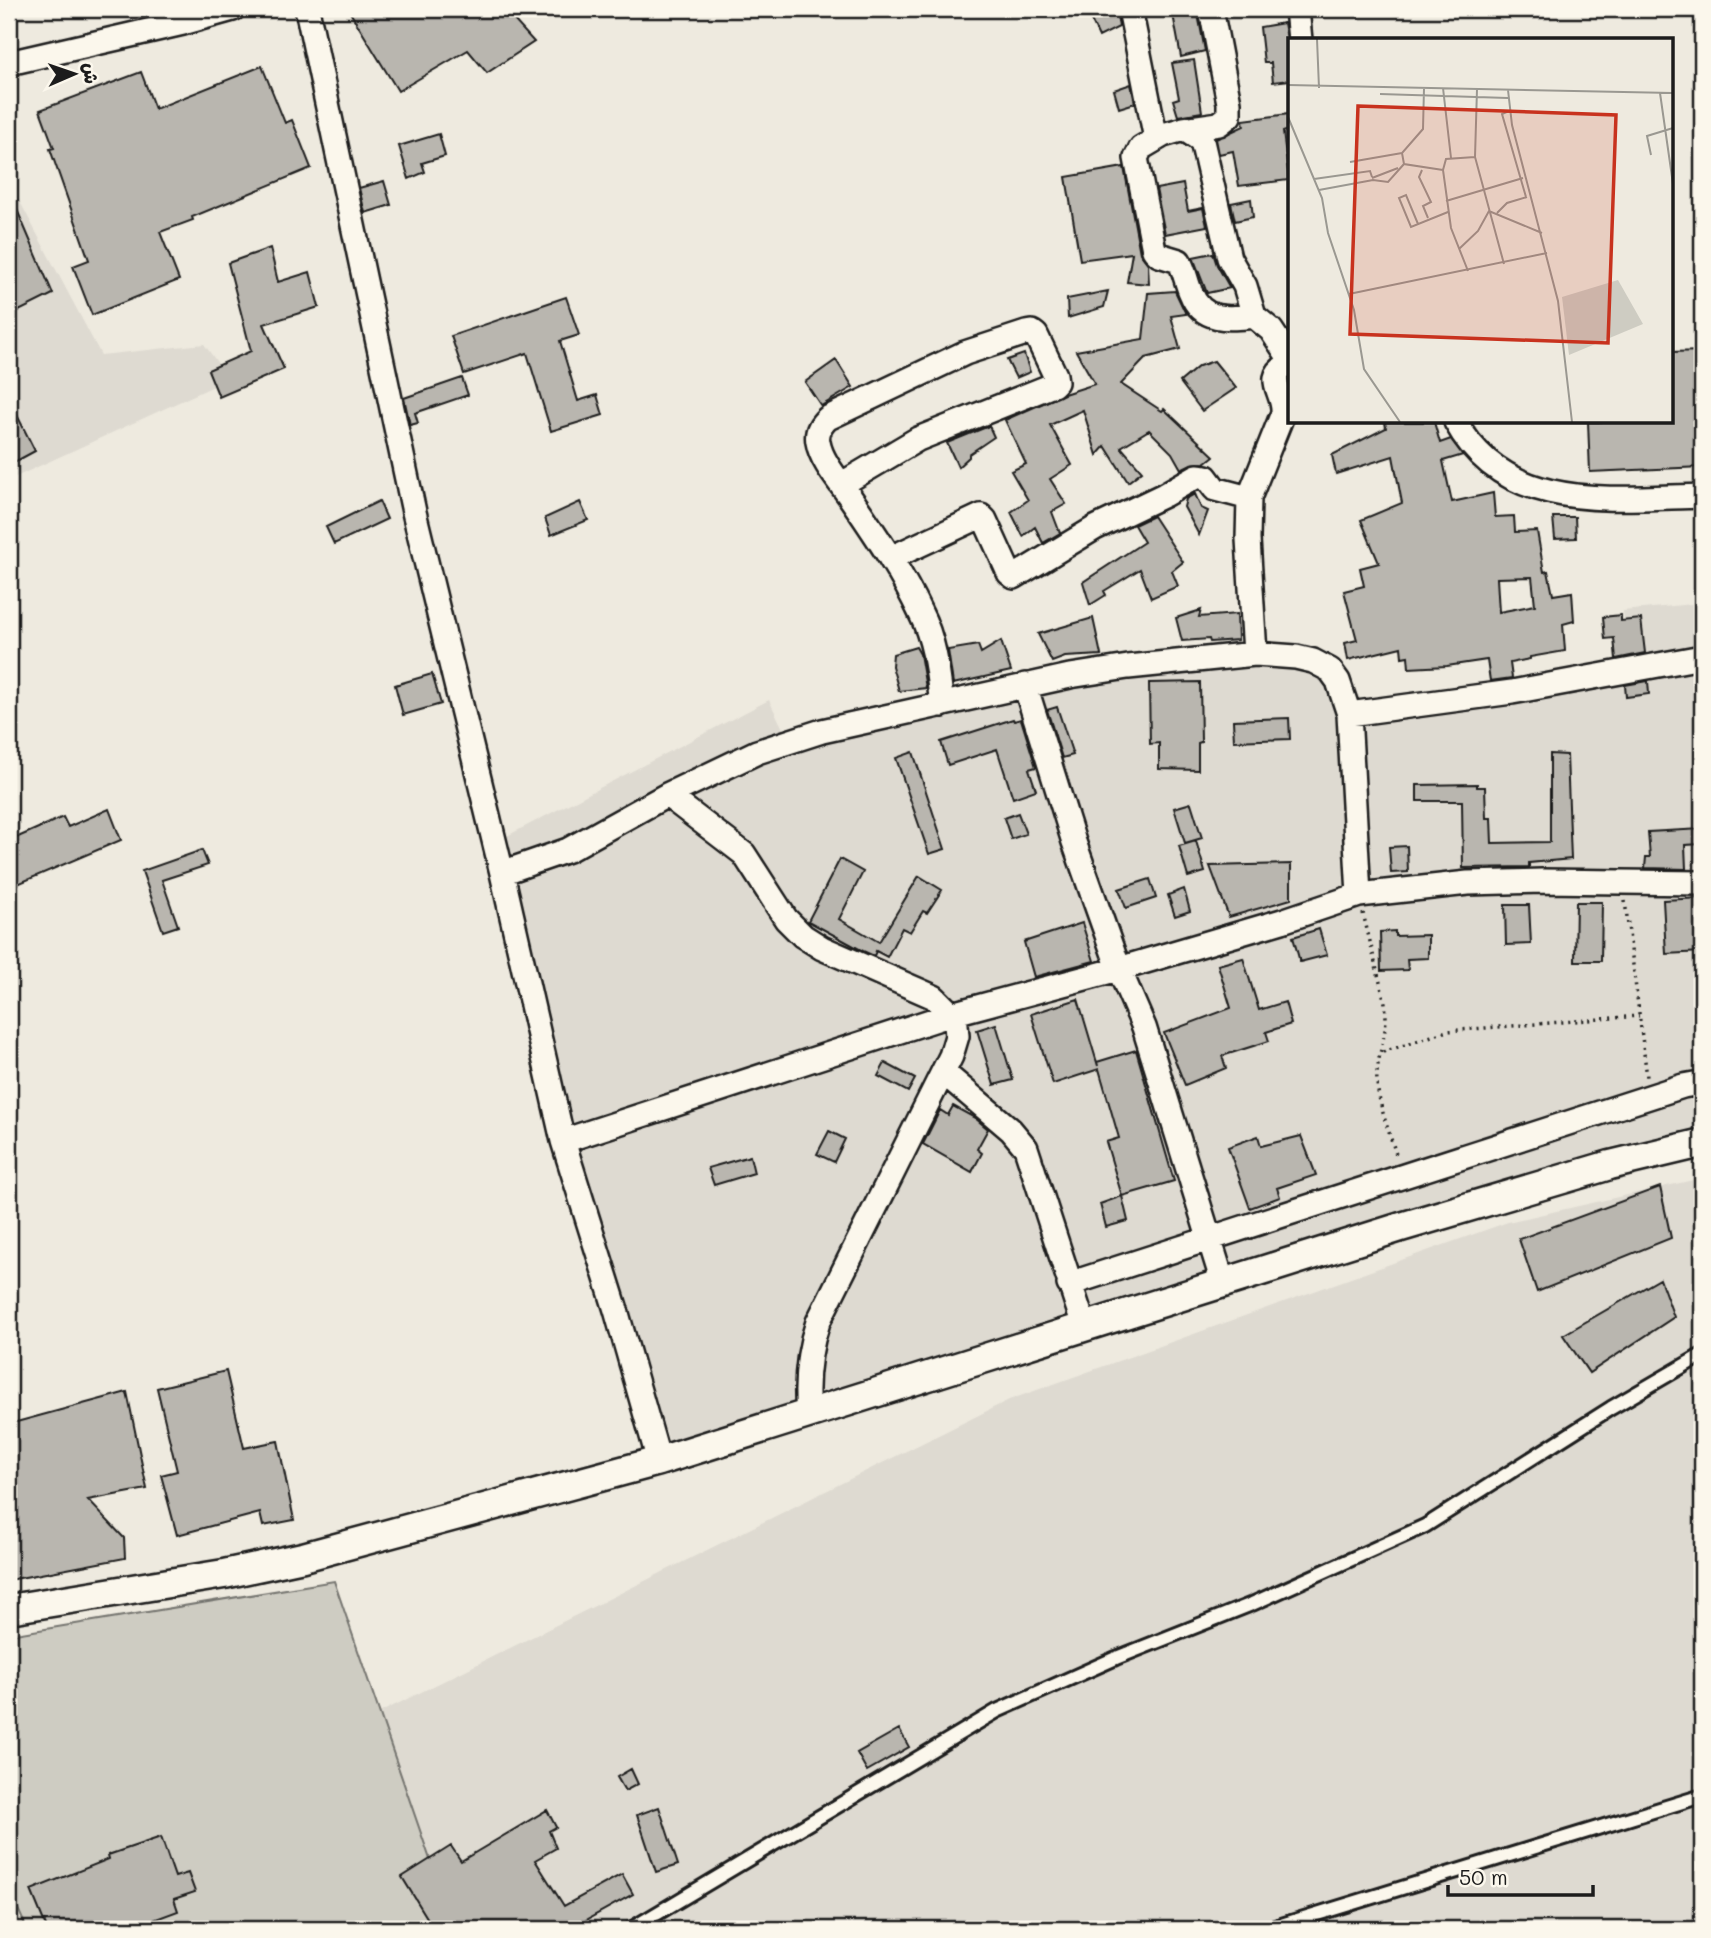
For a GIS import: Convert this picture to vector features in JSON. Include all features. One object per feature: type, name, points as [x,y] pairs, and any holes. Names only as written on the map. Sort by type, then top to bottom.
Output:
[{"type":"street","points":[[9,63],[233,9]]},
{"type":"street","points":[[307,9],[414,512],[502,873],[563,1142],[616,1310],[659,1461]]},
{"type":"street","points":[[1130,9],[1155,134],[1219,124],[1229,116],[1211,9]]},
{"type":"street","points":[[1297,9],[1300,38]]},
{"type":"street","points":[[1254,316],[1227,319],[1203,312],[1191,294],[1179,261],[1159,255],[1154,250],[1136,158],[1141,148],[1173,132],[1201,139],[1205,147],[1228,258],[1245,286],[1254,316],[1271,330],[1288,356]]},
{"type":"street","points":[[842,484],[918,439],[1053,385],[1056,382],[1055,375],[1036,335],[1026,332],[965,353],[828,418],[818,433],[818,442],[824,458],[891,558],[928,629],[936,659],[942,705]]},
{"type":"street","points":[[1255,654],[1248,539],[1249,498],[1283,413],[1276,376],[1288,364]]},
{"type":"street","points":[[1458,424],[1490,465],[1528,486],[1557,494],[1597,499],[1702,496]]},
{"type":"street","points":[[891,558],[981,516],[1010,576],[1014,577],[1095,528],[1197,476],[1206,477],[1215,489],[1249,498]]},
{"type":"street","points":[[502,873],[568,850],[667,794],[757,752],[822,731],[1025,685],[1128,667],[1255,654],[1313,661],[1330,670],[1338,681],[1349,714],[1359,895]]},
{"type":"street","points":[[1349,714],[1512,692],[1702,657]]},
{"type":"street","points":[[1025,685],[1074,842],[1119,969],[1143,1027],[1223,1283]]},
{"type":"street","points":[[667,794],[744,854],[786,919],[803,936],[822,948],[934,997],[951,1014],[955,1013]]},
{"type":"street","points":[[563,1142],[955,1013],[1119,969],[1282,921],[1359,895],[1468,883],[1702,883]]},
{"type":"street","points":[[808,1414],[807,1368],[818,1322],[955,1045],[955,1013]]},
{"type":"street","points":[[943,1072],[1011,1130],[1026,1148],[1084,1326]]},
{"type":"street","points":[[1069,1284],[1649,1097],[1688,1085],[1702,1088]]},
{"type":"street","points":[[9,1609],[224,1574],[303,1557],[659,1461],[1084,1326],[1536,1187],[1702,1143]]},
{"type":"lane","points":[[631,1929],[997,1711],[1116,1658],[1252,1604],[1425,1527],[1611,1408],[1702,1355]]},
{"type":"lane","points":[[1268,1929],[1702,1796]]},
{"type":"path","points":[[1622,882],[1649,1097]]},
{"type":"path","points":[[1359,895],[1385,1003],[1386,1025],[1377,1075],[1378,1086],[1402,1177]]},
{"type":"path","points":[[1381,1053],[1447,1031],[1639,1016]]},
{"type":"shaded area","points":[[9,181],[101,355],[204,344],[229,379],[9,480]]},
{"type":"shaded area","points":[[1702,603],[1702,1130],[1614,1146],[669,1441],[582,1175],[505,837],[769,700],[786,735],[880,707],[1290,659],[1346,679],[1370,711],[1627,670],[1623,611]]},
{"type":"shaded area","points":[[1702,1178],[1702,1929],[451,1929],[371,1717],[1009,1400],[1508,1222]]},
{"type":"shaded area","points":[[334,1581],[454,1929],[27,1929],[9,1889],[9,1635]]},
{"type":"building","points":[[348,9],[504,9],[534,42],[487,73],[468,50],[398,91]]},
{"type":"building","points":[[1116,9],[1119,27],[1099,37],[1091,20]]},
{"type":"building","points":[[1172,9],[1197,9],[1205,51],[1181,57]]},
{"type":"building","points":[[1284,23],[1288,44],[1288,80],[1273,82],[1271,63],[1264,63],[1260,27]]},
{"type":"building","points":[[1194,60],[1202,112],[1178,116],[1173,100],[1179,98],[1172,63]]},
{"type":"building","points":[[262,66],[285,123],[292,120],[311,168],[160,232],[179,280],[92,315],[73,266],[89,260],[50,149],[54,148],[40,110],[141,72],[155,109]]},
{"type":"building","points":[[1131,84],[1135,103],[1119,108],[1114,90]]},
{"type":"building","points":[[1288,114],[1288,130],[1283,132],[1288,180],[1239,186],[1233,151],[1219,154],[1216,139],[1244,126],[1243,120]]},
{"type":"building","points":[[439,134],[445,156],[422,163],[425,172],[409,179],[399,146]]},
{"type":"building","points":[[1124,167],[1140,253],[1148,264],[1149,284],[1127,282],[1132,253],[1080,260],[1066,177]]},
{"type":"building","points":[[384,181],[391,205],[365,213],[359,188]]},
{"type":"building","points":[[1183,184],[1188,211],[1203,208],[1207,226],[1165,234],[1156,189]]},
{"type":"building","points":[[9,191],[53,294],[9,316]]},
{"type":"building","points":[[1251,199],[1253,217],[1235,221],[1231,203]]},
{"type":"building","points":[[270,248],[278,282],[310,272],[319,307],[264,324],[284,369],[219,397],[208,370],[251,351],[228,263]]},
{"type":"building","points":[[1213,253],[1230,288],[1207,293],[1193,257]]},
{"type":"building","points":[[1108,291],[1104,307],[1068,318],[1067,299]]},
{"type":"building","points":[[1175,291],[1186,314],[1171,316],[1180,349],[1146,358],[1121,384],[1162,411],[1164,409],[1214,456],[1205,463],[1191,464],[1181,469],[1172,453],[1149,430],[1121,447],[1142,471],[1128,482],[1105,446],[1097,455],[1083,410],[1050,425],[1072,465],[1050,479],[1066,504],[1052,512],[1060,533],[1043,543],[1035,527],[1023,536],[1011,512],[1028,500],[1011,471],[1026,464],[1005,420],[1064,394],[1095,384],[1076,351],[1143,339],[1148,293]]},
{"type":"building","points":[[566,297],[579,335],[560,341],[578,401],[597,395],[603,415],[551,431],[527,353],[464,374],[451,336]]},
{"type":"building","points":[[1702,351],[1702,467],[1590,472],[1588,424],[1672,424],[1672,352]]},
{"type":"building","points":[[1024,354],[1030,372],[1016,378],[1007,360]]},
{"type":"building","points":[[836,360],[853,387],[821,406],[805,382]]},
{"type":"building","points":[[1214,361],[1236,388],[1202,411],[1180,382],[1199,366]]},
{"type":"building","points":[[462,378],[468,395],[415,413],[418,423],[410,425],[404,398]]},
{"type":"building","points":[[9,399],[35,451],[9,465]]},
{"type":"building","points":[[1385,424],[1435,424],[1440,443],[1451,439],[1463,455],[1443,461],[1452,502],[1493,493],[1495,517],[1514,516],[1515,532],[1537,531],[1544,572],[1548,571],[1553,595],[1572,592],[1574,621],[1563,624],[1565,651],[1510,663],[1512,678],[1490,681],[1487,660],[1409,668],[1408,656],[1402,657],[1401,647],[1348,660],[1345,643],[1357,640],[1344,591],[1364,586],[1360,568],[1379,563],[1361,520],[1402,503],[1393,456],[1336,474],[1332,455],[1386,428]],"holes":[[[1532,577],[1535,605],[1499,612],[1497,578]]]},
{"type":"building","points":[[989,426],[994,437],[969,454],[958,467],[947,443]]},
{"type":"building","points":[[1195,494],[1201,508],[1208,511],[1199,535],[1184,507],[1186,499]]},
{"type":"building","points":[[379,501],[387,519],[334,544],[326,527]]},
{"type":"building","points":[[580,502],[588,520],[551,535],[545,518]]},
{"type":"building","points":[[1153,516],[1183,562],[1172,571],[1178,586],[1151,598],[1140,569],[1104,591],[1106,595],[1090,605],[1083,582],[1144,542],[1134,525]]},
{"type":"building","points":[[1553,517],[1575,517],[1576,538],[1555,539]]},
{"type":"building","points":[[1201,610],[1199,617],[1237,614],[1238,640],[1182,641],[1176,618]]},
{"type":"building","points":[[1621,615],[1621,621],[1641,619],[1645,653],[1616,659],[1614,638],[1605,639],[1603,617]]},
{"type":"building","points":[[1093,618],[1101,655],[1065,657],[1052,662],[1038,634]]},
{"type":"building","points":[[1001,641],[1011,671],[953,684],[948,650],[978,645],[981,653]]},
{"type":"building","points":[[916,647],[920,654],[926,688],[899,691],[892,666],[893,654]]},
{"type":"building","points":[[432,674],[441,704],[403,715],[395,685]]},
{"type":"building","points":[[1648,681],[1649,694],[1626,697],[1625,685]]},
{"type":"building","points":[[1200,682],[1201,742],[1198,743],[1198,770],[1159,769],[1159,743],[1150,744],[1149,683]]},
{"type":"building","points":[[1057,707],[1073,755],[1062,758],[1047,710]]},
{"type":"building","points":[[1289,718],[1290,739],[1234,741],[1233,720]]},
{"type":"building","points":[[1013,719],[1021,719],[1036,767],[1029,769],[1036,790],[1013,798],[997,749],[948,765],[941,742]]},
{"type":"building","points":[[913,752],[945,849],[929,854],[896,758]]},
{"type":"building","points":[[1550,754],[1567,755],[1571,859],[1529,863],[1529,867],[1463,868],[1462,801],[1417,801],[1417,785],[1477,784],[1477,787],[1485,787],[1486,818],[1491,818],[1492,843],[1550,842]]},
{"type":"building","points":[[1191,803],[1202,838],[1185,843],[1174,808]]},
{"type":"building","points":[[109,809],[121,840],[13,886],[9,876],[9,841],[63,817],[68,827]]},
{"type":"building","points":[[1018,813],[1026,834],[1011,839],[1004,818]]},
{"type":"building","points":[[1702,829],[1702,844],[1685,845],[1686,869],[1645,868],[1646,857],[1650,857],[1648,832]]},
{"type":"building","points":[[1196,841],[1205,872],[1188,877],[1179,846]]},
{"type":"building","points":[[1407,846],[1408,872],[1391,873],[1389,847]]},
{"type":"building","points":[[202,850],[208,865],[162,880],[178,926],[163,931],[142,871]]},
{"type":"building","points":[[840,859],[863,872],[839,919],[879,942],[919,876],[942,890],[927,913],[923,911],[910,932],[902,928],[887,957],[876,951],[874,956],[863,951],[808,921]]},
{"type":"building","points":[[1291,864],[1291,899],[1229,917],[1210,866]]},
{"type":"building","points":[[1150,879],[1156,898],[1126,908],[1119,889]]},
{"type":"building","points":[[1184,889],[1190,911],[1175,916],[1168,895]]},
{"type":"building","points":[[1702,898],[1702,952],[1666,954],[1663,900]]},
{"type":"building","points":[[1576,902],[1602,902],[1601,961],[1575,961]]},
{"type":"building","points":[[1505,905],[1529,905],[1531,944],[1506,945]]},
{"type":"building","points":[[1082,923],[1094,961],[1034,977],[1024,942]]},
{"type":"building","points":[[1319,929],[1327,955],[1300,962],[1293,937]]},
{"type":"building","points":[[1395,931],[1395,936],[1428,935],[1428,958],[1407,959],[1408,970],[1381,971],[1380,932]]},
{"type":"building","points":[[1243,958],[1259,1010],[1285,1002],[1291,1024],[1266,1032],[1269,1041],[1222,1056],[1226,1068],[1185,1085],[1164,1033],[1231,1008],[1218,965]]},
{"type":"building","points":[[1078,999],[1098,1066],[1097,1062],[1136,1050],[1174,1181],[1122,1196],[1106,1142],[1119,1138],[1099,1069],[1053,1084],[1031,1014]]},
{"type":"building","points":[[996,1024],[1013,1080],[994,1085],[977,1030]]},
{"type":"building","points":[[885,1063],[915,1079],[908,1092],[878,1076]]},
{"type":"building","points":[[953,1106],[988,1129],[977,1149],[982,1153],[972,1172],[923,1144],[940,1110],[948,1115]]},
{"type":"building","points":[[829,1131],[845,1139],[834,1162],[817,1154]]},
{"type":"building","points":[[1258,1136],[1261,1146],[1301,1136],[1316,1175],[1277,1188],[1280,1197],[1250,1208],[1228,1147]]},
{"type":"building","points":[[750,1156],[754,1173],[714,1185],[708,1168]]},
{"type":"building","points":[[1660,1187],[1671,1238],[1537,1292],[1519,1239]]},
{"type":"building","points":[[1122,1196],[1128,1221],[1106,1227],[1100,1204]]},
{"type":"building","points":[[1660,1279],[1674,1317],[1589,1373],[1563,1335]]},
{"type":"building","points":[[226,1371],[244,1448],[278,1441],[294,1520],[263,1526],[260,1513],[177,1535],[161,1475],[177,1471],[157,1388]]},
{"type":"building","points":[[127,1392],[147,1489],[88,1500],[124,1538],[125,1558],[9,1580],[9,1424]]},
{"type":"building","points":[[899,1729],[909,1747],[867,1771],[857,1753]]},
{"type":"building","points":[[631,1769],[638,1784],[625,1791],[617,1777]]},
{"type":"building","points":[[659,1807],[678,1865],[656,1872],[637,1815]]},
{"type":"building","points":[[547,1810],[556,1827],[549,1831],[556,1848],[535,1860],[564,1906],[622,1874],[633,1894],[570,1929],[434,1929],[402,1877],[451,1846],[461,1861]]},
{"type":"building","points":[[161,1837],[175,1877],[188,1873],[195,1892],[174,1899],[178,1911],[145,1923],[147,1929],[47,1929],[31,1890],[109,1859],[108,1855]]}]
